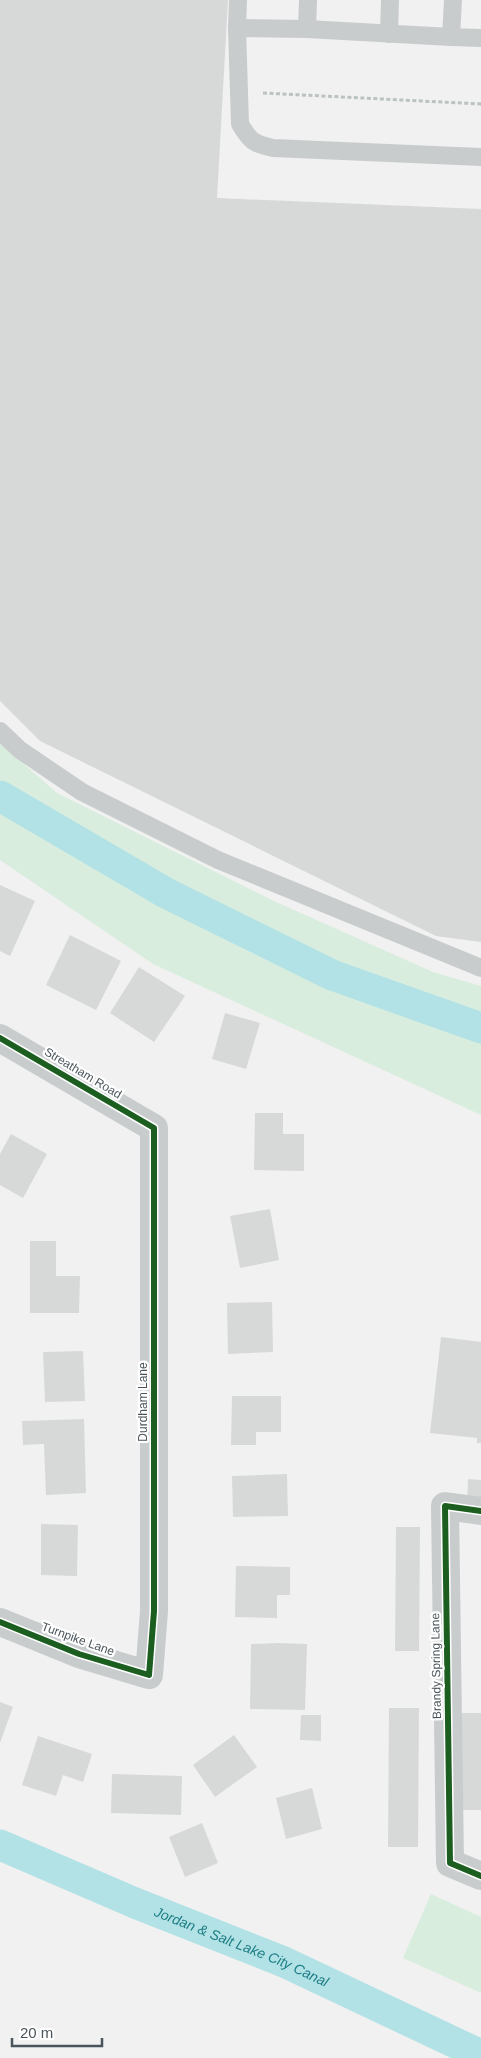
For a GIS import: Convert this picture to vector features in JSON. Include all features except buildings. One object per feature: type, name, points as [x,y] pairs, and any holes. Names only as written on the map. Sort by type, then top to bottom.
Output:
[{"type":"street","name":"Streatham Road","points":[[0,1038],[154,1128]]},
{"type":"street","name":"Durdham Lane","points":[[149,1675],[154,1611],[154,1128]]},
{"type":"street","name":"Brandy Spring Lane","points":[[481,1511],[445,1506],[450,1863],[481,1876]]},
{"type":"street","name":"Turnpike Lane","points":[[0,1622],[79,1654],[149,1675]]},
{"type":"lane","points":[[238,0],[240,124],[248,138],[257,145],[272,148],[481,157]]},
{"type":"lane","points":[[307,29],[308,0]]},
{"type":"lane","points":[[389,34],[390,0]]},
{"type":"lane","points":[[451,37],[453,0]]},
{"type":"lane","points":[[237,28],[307,29],[481,38]]},
{"type":"lane","points":[[0,731],[20,750],[82,792],[218,860],[481,968]]},
{"type":"path","points":[[240,92],[481,104]]},
{"type":"green space","points":[[0,743],[57,793],[274,901],[433,972],[481,986],[481,1115],[153,964],[0,860]]},
{"type":"green space","points":[[431,1894],[481,1917],[481,1993],[403,1958]]},
{"type":"waterway","points":[[0,796],[166,893],[332,975],[481,1028]]},
{"type":"waterway","name":"Jordan & Salt Lake City Canal","points":[[0,1845],[135,1903],[284,1962],[481,2055]]},
{"type":"cycle path","points":[[0,1038],[154,1128],[154,1611],[149,1675],[79,1654],[0,1622]]},
{"type":"cycle path","points":[[481,1511],[445,1506],[450,1863],[481,1876]]}]
